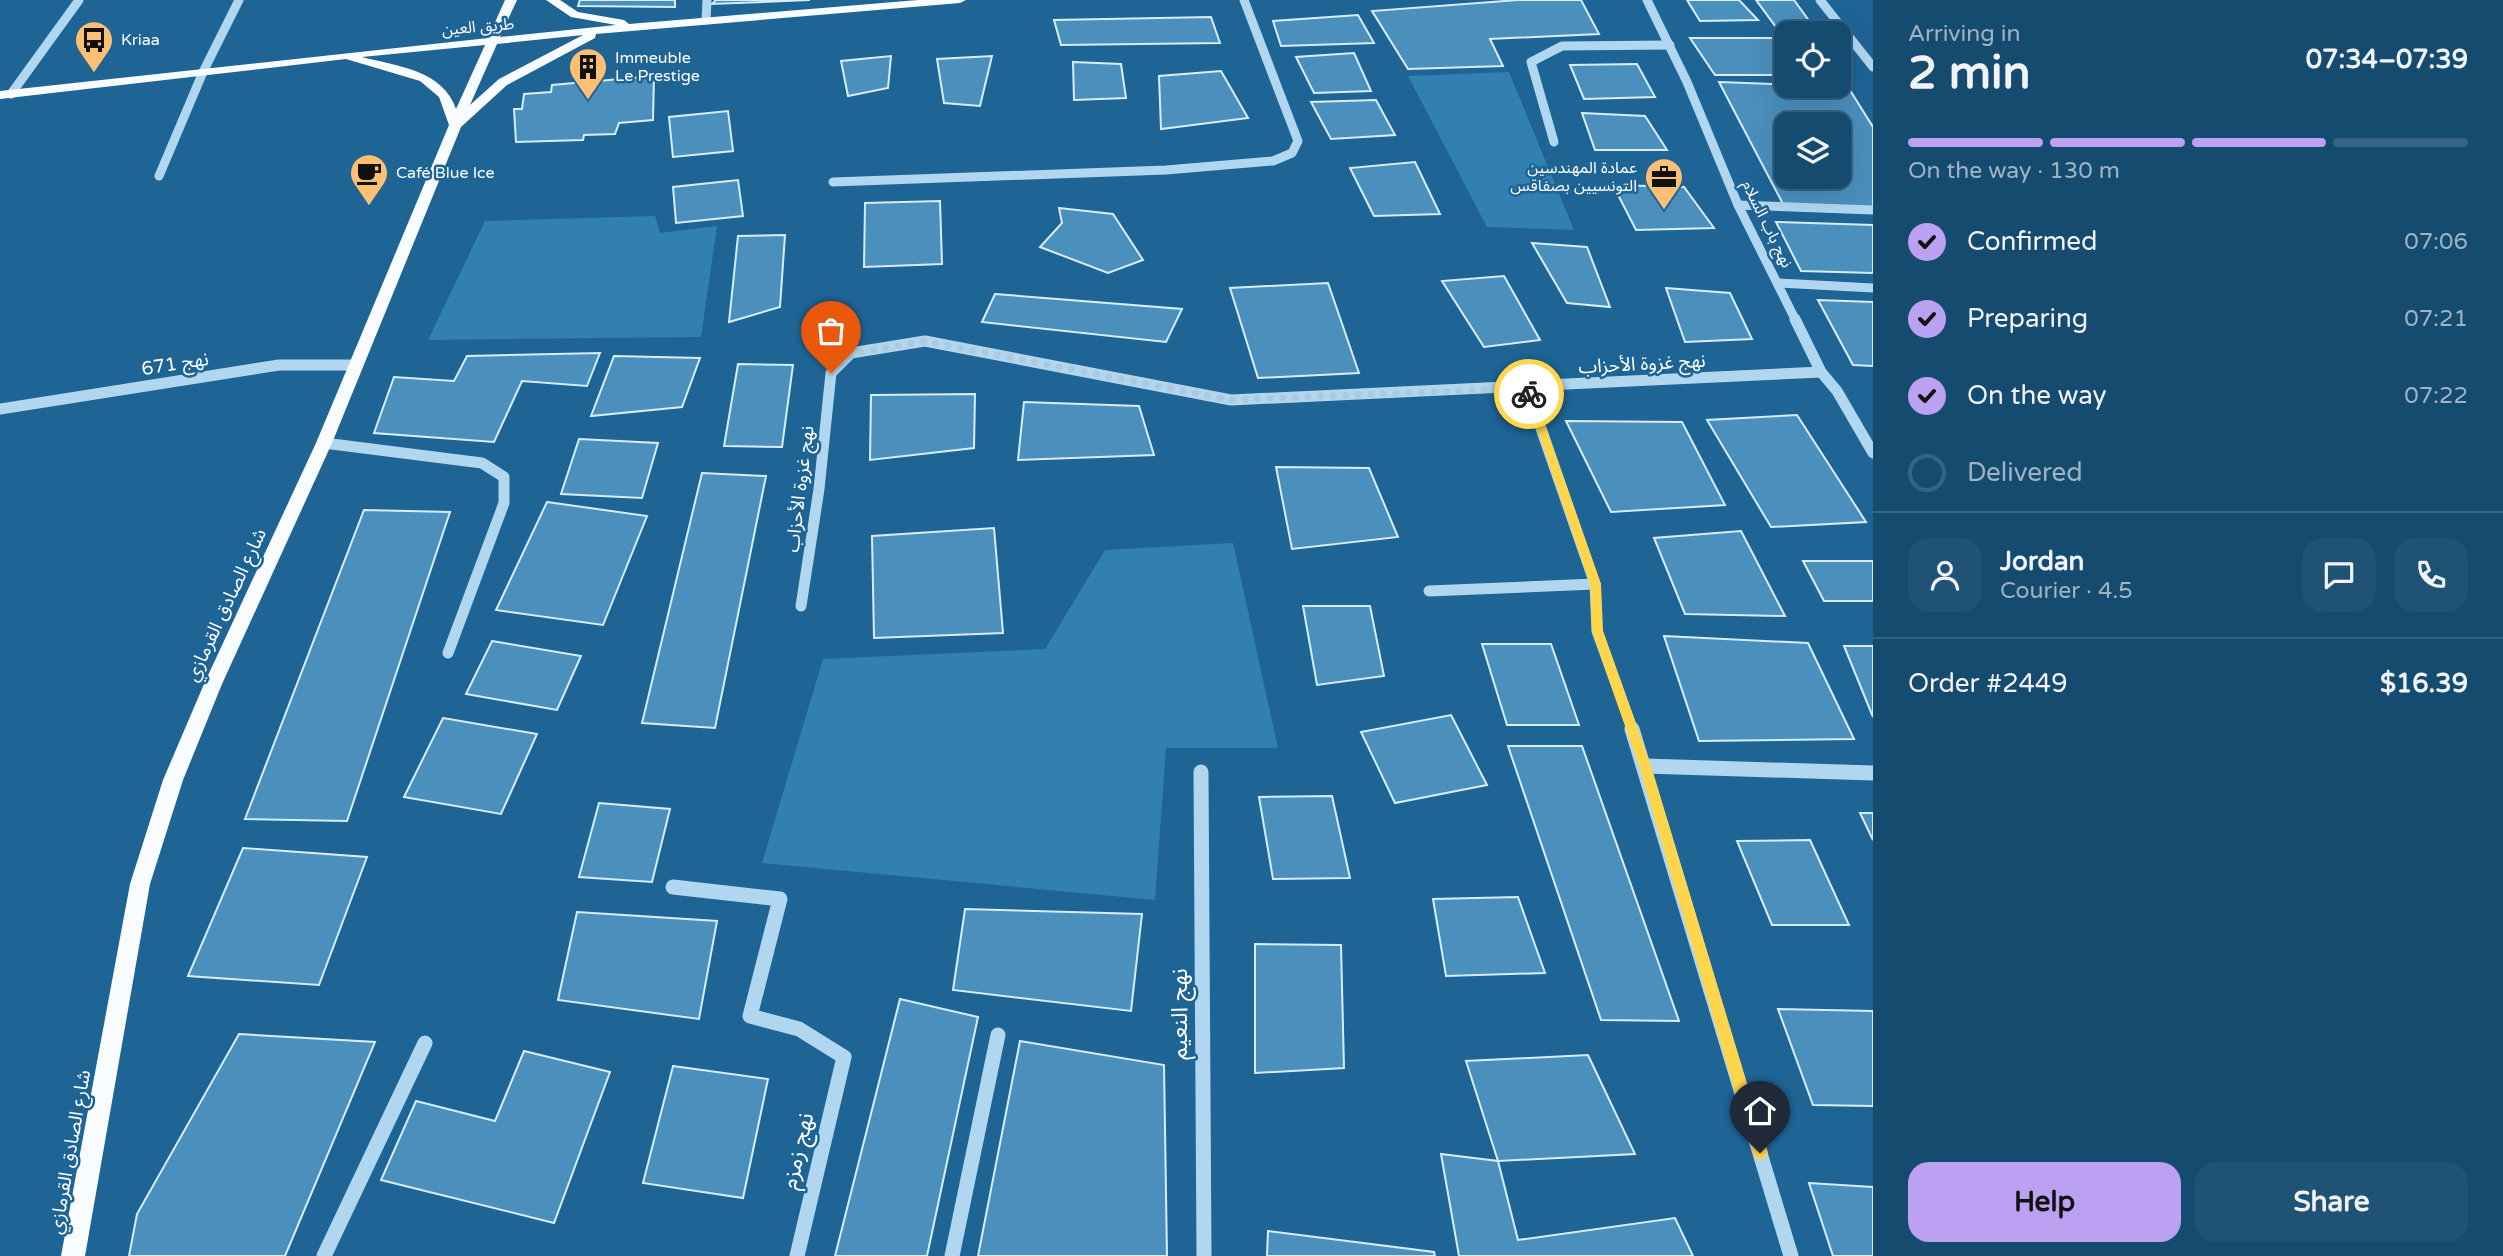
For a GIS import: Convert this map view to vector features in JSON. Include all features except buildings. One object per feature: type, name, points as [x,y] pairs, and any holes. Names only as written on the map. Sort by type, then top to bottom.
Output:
[{"type":"main road","name":"شارع الصادق القرمازي","points":[[73,1256],[140,884],[173,780],[208,696],[324,443],[455,125],[511,0]]},
{"type":"main road","points":[[552,0],[575,15],[642,26]]},
{"type":"main road","name":"طريق العين","points":[[6,94],[341,56],[642,26],[960,0]]},
{"type":"main road","points":[[341,56],[418,75],[429,81],[444,95],[455,125],[503,82],[601,32]]},
{"type":"street","points":[[6,94],[79,0]]},
{"type":"street","points":[[159,176],[203,72],[239,0]]},
{"type":"street","points":[[706,20],[707,0]]},
{"type":"street","points":[[833,182],[1166,170],[1273,161],[1292,153],[1298,141],[1244,0]]},
{"type":"street","name":"نهج باب السلام","points":[[1647,0],[1670,45],[1738,205],[1821,372],[1836,391],[1873,453]]},
{"type":"street","points":[[1819,0],[1873,67]]},
{"type":"street","points":[[1553,142],[1531,62],[1562,46],[1670,45]]},
{"type":"street","points":[[1738,205],[1873,210]]},
{"type":"street","points":[[1779,283],[1873,288]]},
{"type":"street","name":"نهج غزوة الأحزاب","points":[[801,606],[819,489],[831,373],[851,354],[925,341],[1231,400],[1821,372]]},
{"type":"street","name":"نهج 671","points":[[0,409],[279,365],[357,365]]},
{"type":"street","points":[[1527,388],[1595,584],[1597,631],[1645,766],[1791,1256]]},
{"type":"street","points":[[324,443],[482,463],[501,471],[507,482],[504,503],[448,653]]},
{"type":"street","points":[[1429,591],[1595,584]]},
{"type":"street","points":[[1645,766],[1873,773]]},
{"type":"street","name":"نهج النعيم","points":[[1201,772],[1204,1256]]},
{"type":"street","name":"نهج زمزم","points":[[673,887],[780,899],[750,1016],[799,1029],[844,1057],[797,1256]]},
{"type":"street","points":[[952,1256],[998,1035]]},
{"type":"street","points":[[324,1256],[425,1043]]},
{"type":"shaded area","points":[[1509,72],[1574,230],[1487,227],[1408,76]]},
{"type":"shaded area","points":[[655,216],[660,233],[717,226],[701,337],[428,340],[485,221]]},
{"type":"shaded area","points":[[1233,543],[1278,748],[1166,748],[1155,900],[762,863],[823,659],[1045,649],[1105,550]]},
{"type":"way so far","points":[[831,373],[851,354],[925,341],[1231,400],[1527,388],[1529,394]]},
{"type":"place","name":"Kriaa","points":[[94,74]]},
{"type":"place","name":"Immeuble Le Prestige","points":[[588,101]]},
{"type":"place","name":"Café Blue Ice","points":[[369,207]]},
{"type":"place","name":"عمادة المهندسين التونسيين بصفاقس","points":[[1664,211]]},
{"type":"route","points":[[1529,394],[1595,584],[1597,631],[1645,766],[1760,1153]]}]
